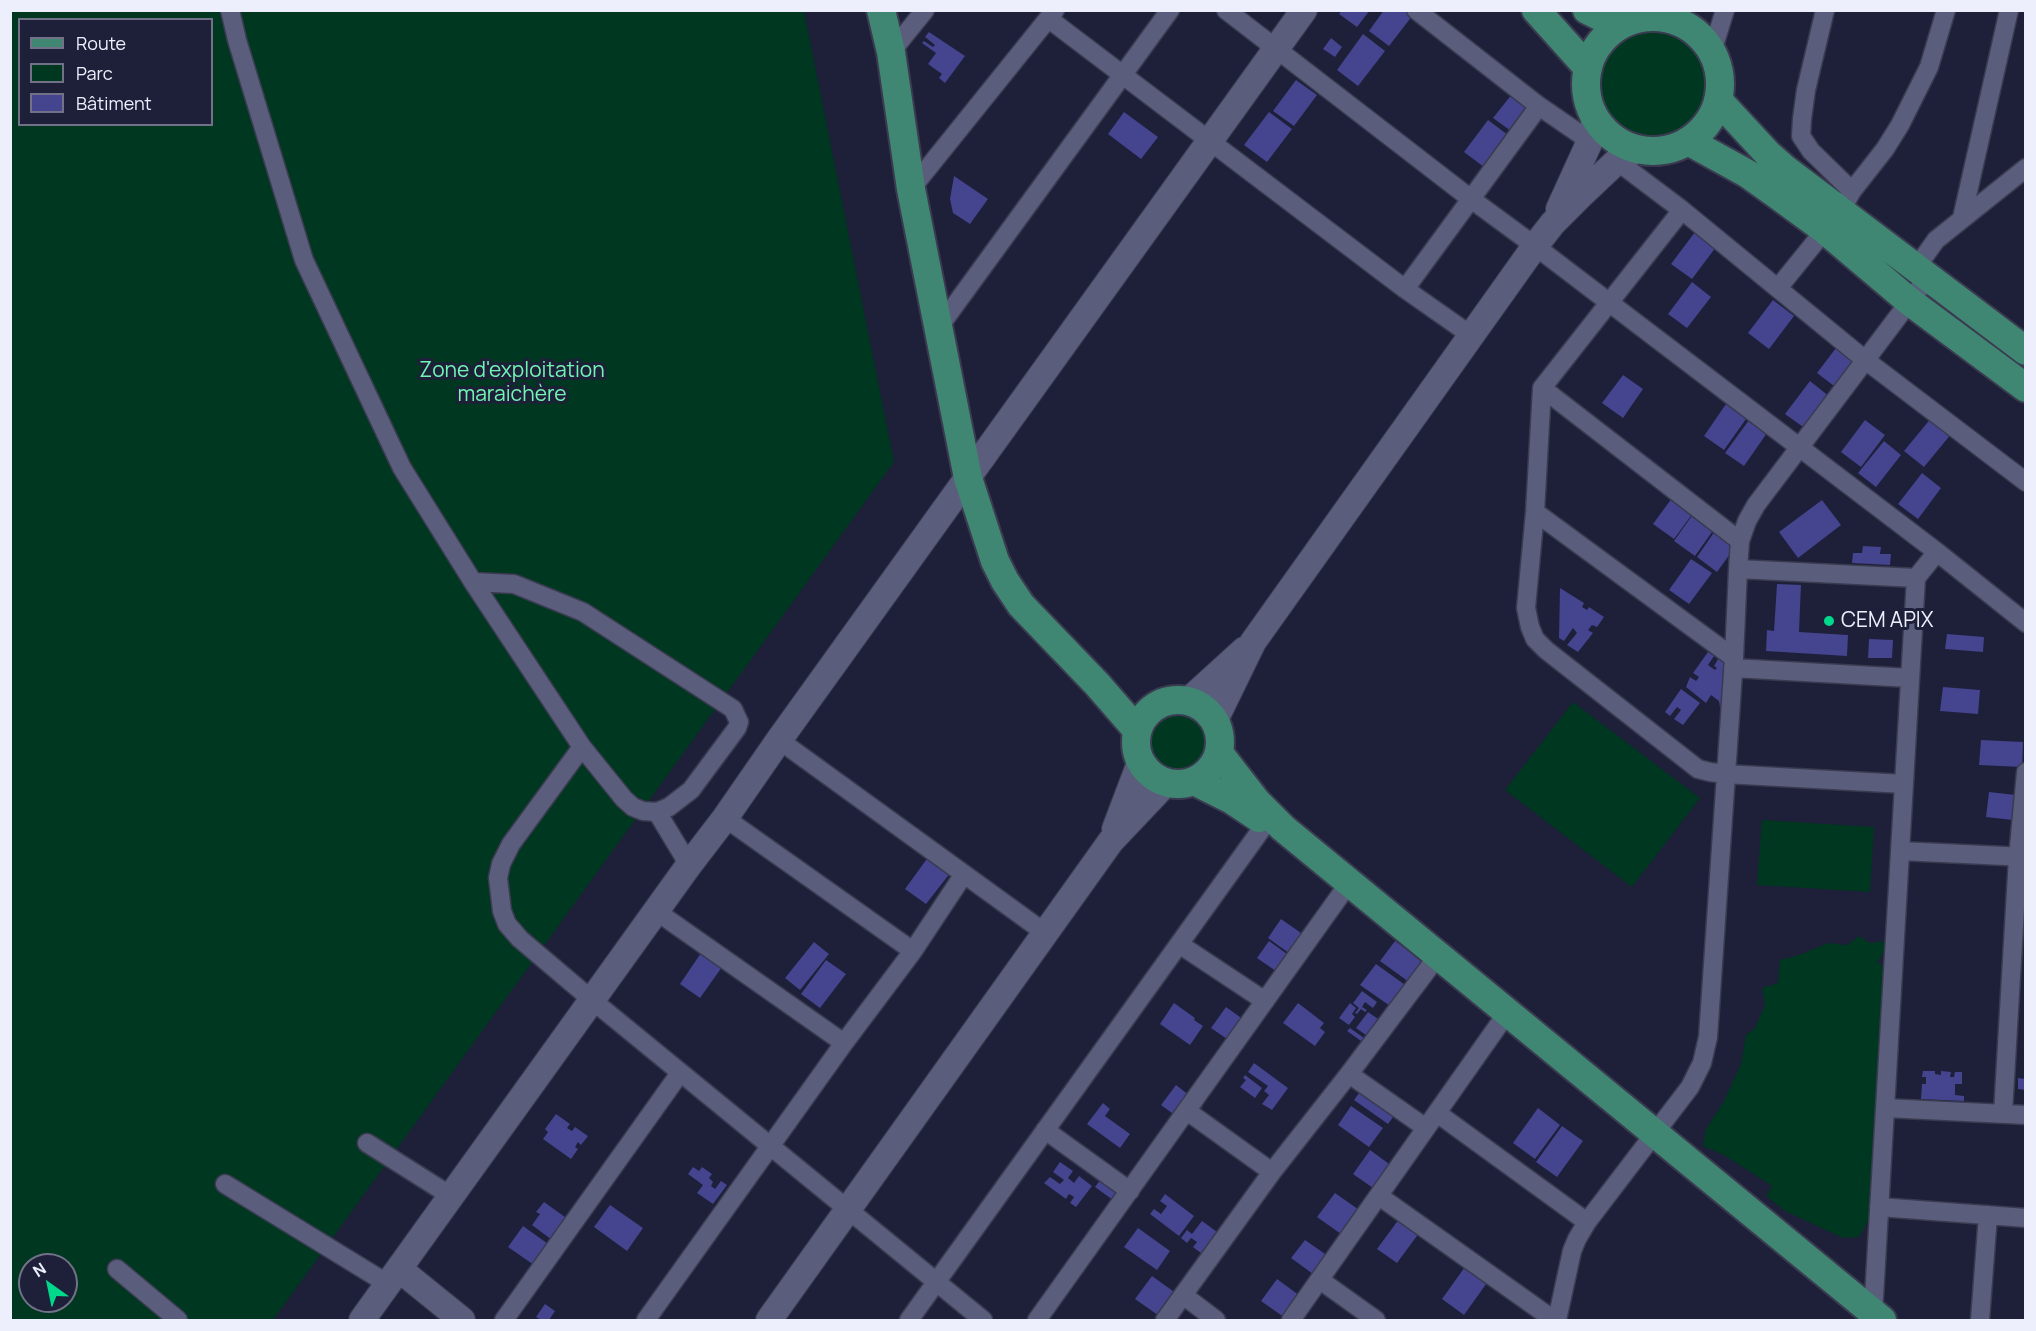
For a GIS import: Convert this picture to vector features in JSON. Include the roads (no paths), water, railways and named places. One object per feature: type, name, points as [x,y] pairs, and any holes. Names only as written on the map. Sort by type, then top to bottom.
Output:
[{"type":"main road","points":[[880,10],[891,52],[911,189],[968,477],[995,561],[1005,581],[1036,623],[1137,730]]},
{"type":"main road","points":[[1536,10],[1588,68]]},
{"type":"main road","points":[[1587,10],[1630,19],[1650,17],[1675,21],[1696,33],[1712,52],[1719,75],[1718,100],[1712,116],[1701,130],[1688,141],[1663,150],[1627,155],[1620,143],[1606,133],[1592,130],[1586,94],[1588,68],[1594,52],[1605,38],[1630,19]]},
{"type":"main road","points":[[1718,100],[1768,154],[1839,211],[2025,351]]},
{"type":"main road","points":[[1688,141],[1748,174],[1839,211],[1909,301],[2025,388]]},
{"type":"main road","points":[[1096,684],[1157,705]]},
{"type":"main road","points":[[1180,782],[1205,775],[1214,765],[1219,753],[1221,736],[1215,720],[1204,707],[1189,700],[1172,699],[1157,705],[1144,716],[1137,730],[1136,747],[1140,763],[1152,775],[1232,800],[1274,825],[1349,883],[1877,1317]]},
{"type":"main road","points":[[1219,753],[1274,825]]},
{"type":"street","points":[[230,10],[237,40],[304,260],[402,468],[473,582],[582,747],[633,807],[643,811],[657,812],[675,804],[691,790],[737,728],[739,722],[733,709],[583,612],[514,584],[473,582]]},
{"type":"street","points":[[891,52],[925,10]]},
{"type":"street","points":[[939,327],[1170,10]]},
{"type":"street","points":[[1226,10],[1471,200],[1799,447],[2025,622]]},
{"type":"street","points":[[362,1320],[1304,10]]},
{"type":"street","points":[[1416,10],[1539,106],[1592,130],[1553,223]]},
{"type":"street","points":[[1712,52],[1725,10]]},
{"type":"street","points":[[1825,10],[1806,90],[1801,136],[1839,211]]},
{"type":"street","points":[[1778,288],[1886,149],[1929,68],[1946,10]]},
{"type":"street","points":[[1962,219],[2009,10]]},
{"type":"street","points":[[911,189],[1052,15],[1123,76],[1405,290],[1472,336]]},
{"type":"street","points":[[1405,290],[1539,106]]},
{"type":"street","points":[[1215,720],[1253,642],[1535,246],[1553,223],[1627,155],[1682,210],[1864,359],[2025,482]]},
{"type":"street","points":[[1379,1196],[1556,1320],[1572,1251],[1587,1222],[1690,1087],[1702,1063],[1708,1038],[1740,542],[1747,521],[1756,505],[1909,301],[1936,240],[2025,168]]},
{"type":"street","points":[[1682,210],[1542,388],[1535,512],[1526,608],[1530,627],[1535,639],[1555,657],[1698,769],[1725,774],[1904,784]]},
{"type":"street","points":[[1542,388],[1740,542]]},
{"type":"street","points":[[1535,512],[1733,663],[1910,678]]},
{"type":"street","points":[[1877,1317],[1885,1108],[1916,578],[1936,552]]},
{"type":"street","points":[[1738,569],[1916,578]]},
{"type":"street","points":[[1189,700],[1253,642]]},
{"type":"street","points":[[779,740],[1044,932]]},
{"type":"street","points":[[582,747],[511,844],[501,864],[498,878],[502,911],[507,924],[520,939],[592,1000],[983,1320]]},
{"type":"street","points":[[1111,841],[1140,763]]},
{"type":"street","points":[[2003,1113],[2017,1010],[2025,772]]},
{"type":"street","points":[[769,1320],[1111,841],[1180,782]]},
{"type":"street","points":[[657,812],[689,866]]},
{"type":"street","points":[[725,818],[913,951]]},
{"type":"street","points":[[909,1320],[1179,944],[1274,825]]},
{"type":"street","points":[[1900,850],[2022,857]]},
{"type":"street","points":[[646,1320],[844,1043],[913,951],[964,874]]},
{"type":"street","points":[[1037,1320],[1349,883]]},
{"type":"street","points":[[656,911],[844,1043]]},
{"type":"street","points":[[1179,944],[1265,1001]]},
{"type":"street","points":[[1166,1320],[1272,1172],[1437,957]]},
{"type":"street","points":[[1291,1320],[1507,1013]]},
{"type":"street","points":[[504,1320],[680,1073]]},
{"type":"street","points":[[1349,1074],[1426,1128]]},
{"type":"street","points":[[1885,1108],[2025,1115]]},
{"type":"street","points":[[1187,1111],[1272,1172]]},
{"type":"street","points":[[1437,1113],[1587,1222]]},
{"type":"street","points":[[1045,1130],[1130,1191]]},
{"type":"street","points":[[367,1143],[452,1196]]},
{"type":"street","points":[[225,1184],[394,1276],[462,1320]]},
{"type":"street","points":[[1880,1207],[2025,1218]]},
{"type":"street","points":[[1980,1320],[1988,1215]]},
{"type":"street","points":[[117,1269],[178,1320]]},
{"type":"street","points":[[1320,1280],[1376,1320]]},
{"type":"street","points":[[1183,1295],[1216,1320]]},
{"type":"place","name":"CEM APIX","points":[[1829,621]]},
{"type":"park label","name":"Zone d'exploitation maraichère","points":[[512,383]]}]
